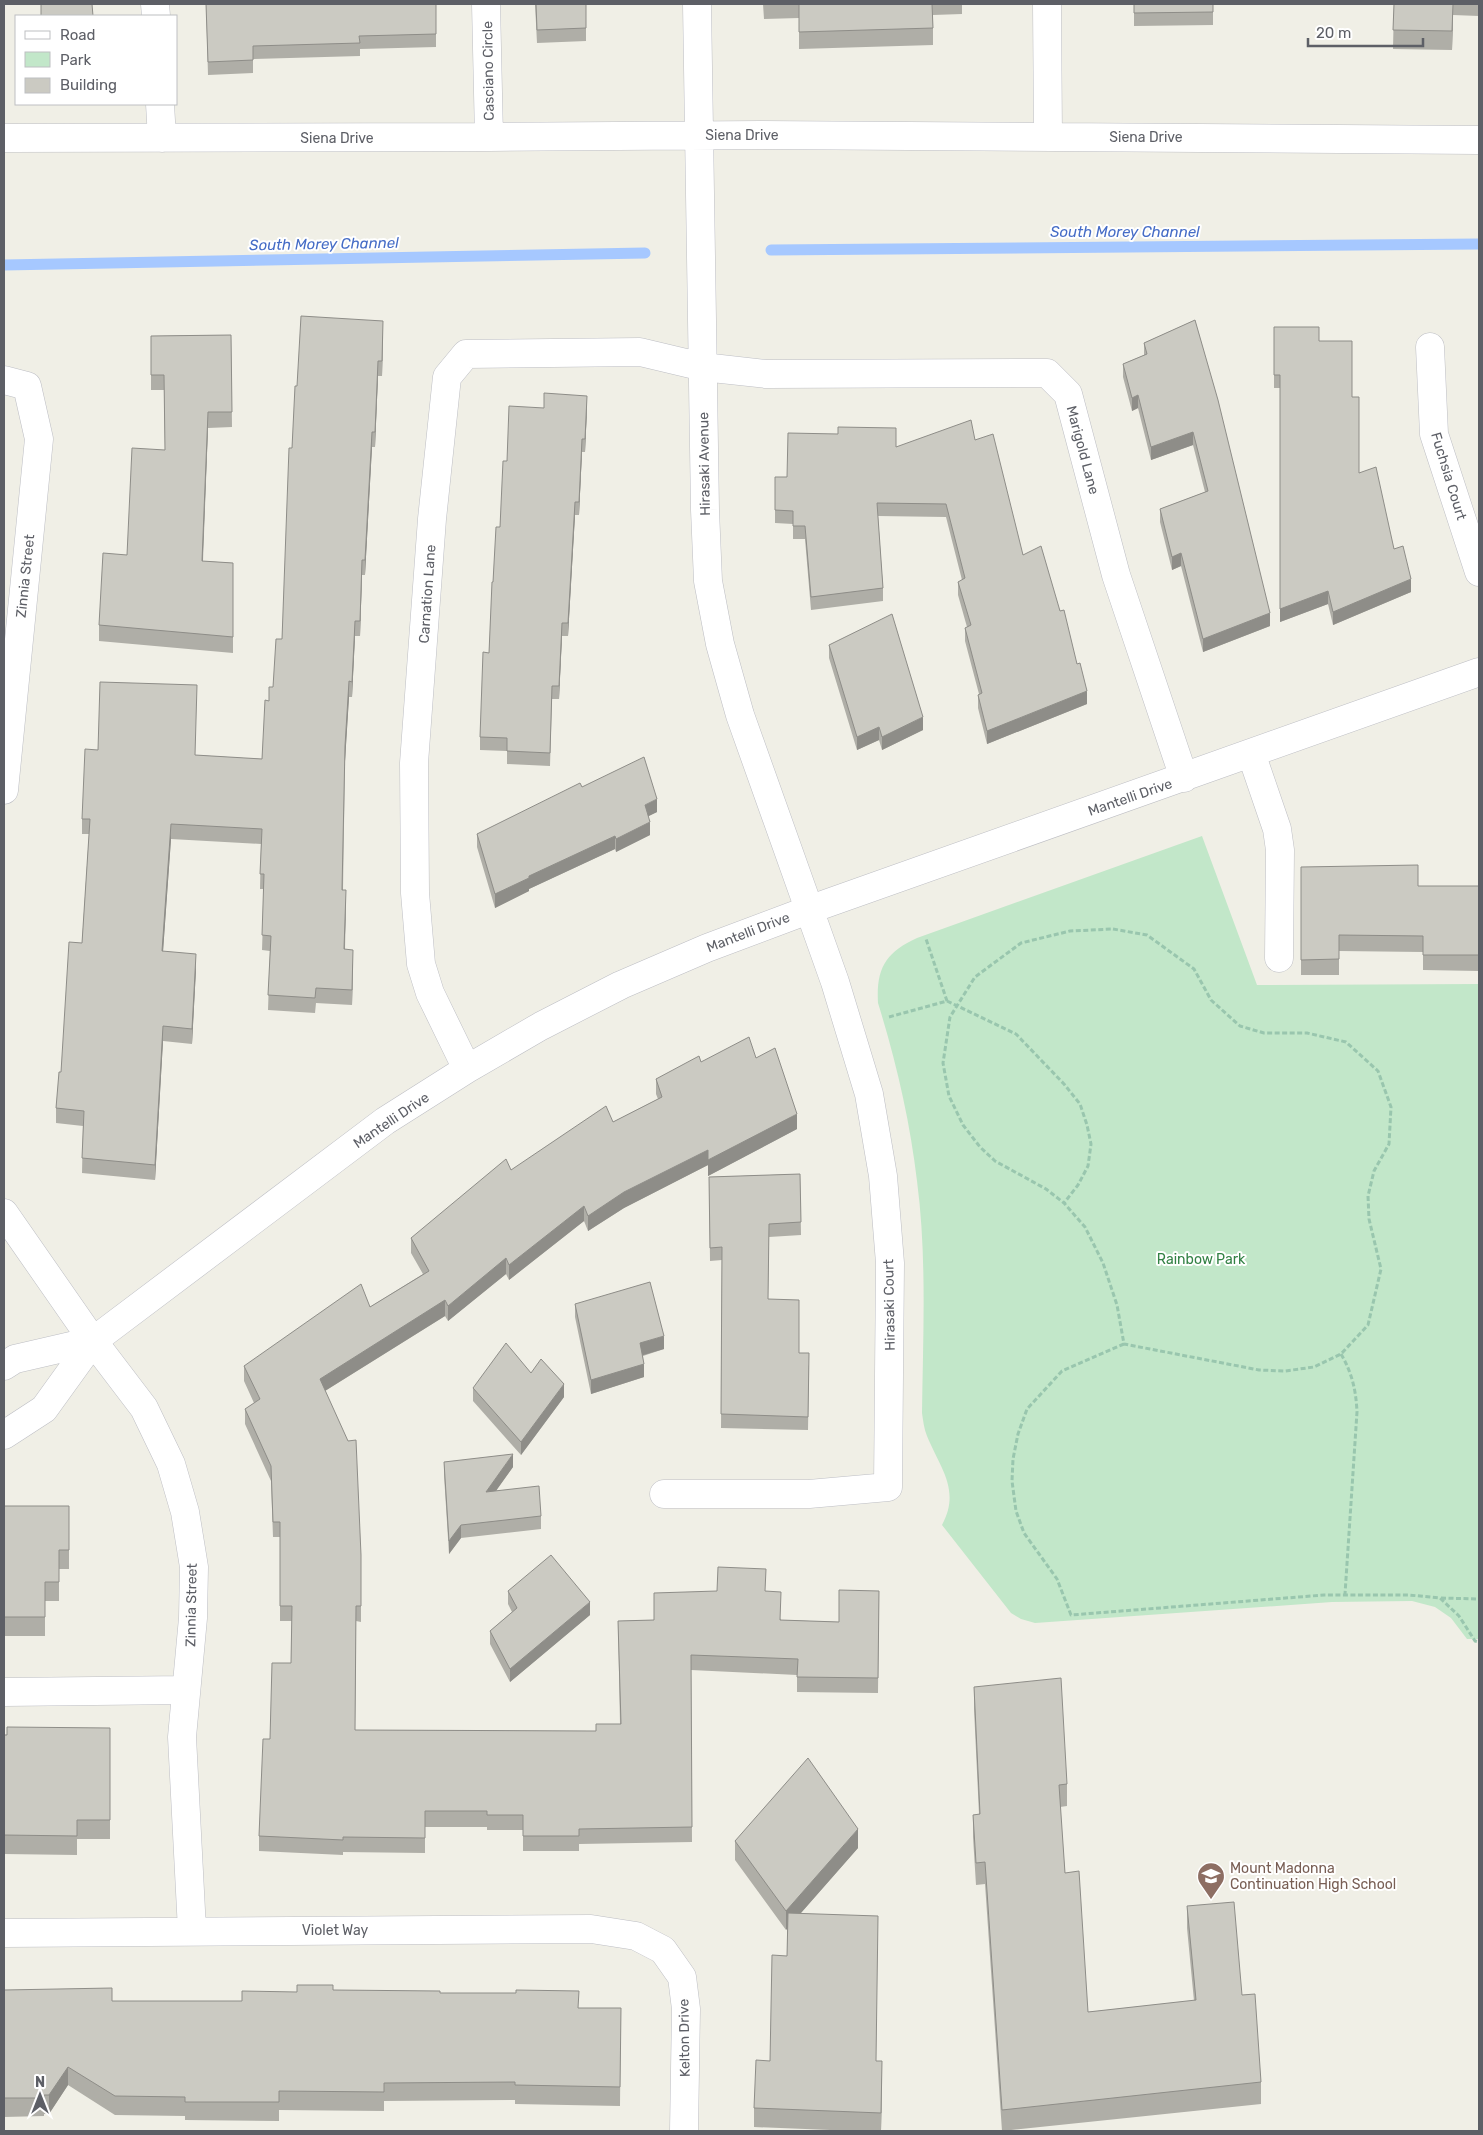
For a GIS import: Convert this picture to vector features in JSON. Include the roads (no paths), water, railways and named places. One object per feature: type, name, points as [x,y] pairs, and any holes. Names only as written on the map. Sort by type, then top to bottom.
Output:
[{"type":"street","name":"Casciano Circle","points":[[486,4],[489,137]]},
{"type":"street","name":"Hirasaki Avenue","points":[[697,4],[705,510],[708,580],[720,644],[740,715],[811,909]]},
{"type":"street","points":[[1047,4],[1048,137]]},
{"type":"street","points":[[160,105],[162,138]]},
{"type":"street","name":"Siena Drive","points":[[4,138],[699,135],[1479,140]]},
{"type":"street","name":"Fuchsia Court","points":[[1430,348],[1434,434],[1479,572]]},
{"type":"street","name":"Carnation Lane","points":[[467,1069],[430,993],[420,964],[415,894],[414,763],[432,519],[447,377],[466,354],[640,352],[703,367]]},
{"type":"street","name":"Marigold Lane","points":[[703,367],[766,374],[1047,373],[1068,394],[1116,575],[1184,778]]},
{"type":"street","name":"Zinnia Street","points":[[4,380],[27,386],[38,439],[4,790]]},
{"type":"street","name":"Mantelli Drive","points":[[4,1435],[44,1409],[93,1341],[385,1121],[467,1069],[541,1026],[621,986],[707,948],[811,909],[1479,672]]},
{"type":"street","points":[[1251,753],[1277,829],[1280,850],[1279,958]]},
{"type":"street","name":"Hirasaki Court","points":[[664,1494],[809,1494],[888,1487],[890,1263],[883,1176],[869,1094],[842,1001],[811,909]]},
{"type":"street","name":"Zinnia Street","points":[[4,1213],[93,1341],[144,1408],[171,1464],[186,1512],[194,1567],[193,1618],[182,1737],[192,1930]]},
{"type":"street","name":"Mantelli Drive","points":[[4,1366],[15,1359],[93,1341]]},
{"type":"street","points":[[4,1692],[186,1690]]},
{"type":"street","name":"Violet Way","points":[[4,1933],[192,1930],[591,1929],[636,1936],[663,1950]]},
{"type":"street","name":"Kelton Drive","points":[[663,1950],[682,1977],[686,2009],[684,2131]]},
{"type":"waterway","name":"South Morey Channel","points":[[771,250],[1479,244]]},
{"type":"waterway","name":"South Morey Channel","points":[[4,265],[645,253]]},
{"type":"place","name":"Mount Madonna Continuation High School","points":[[1211,1900]]},
{"type":"park label","name":"Rainbow Park","points":[[1201,1259]]}]
